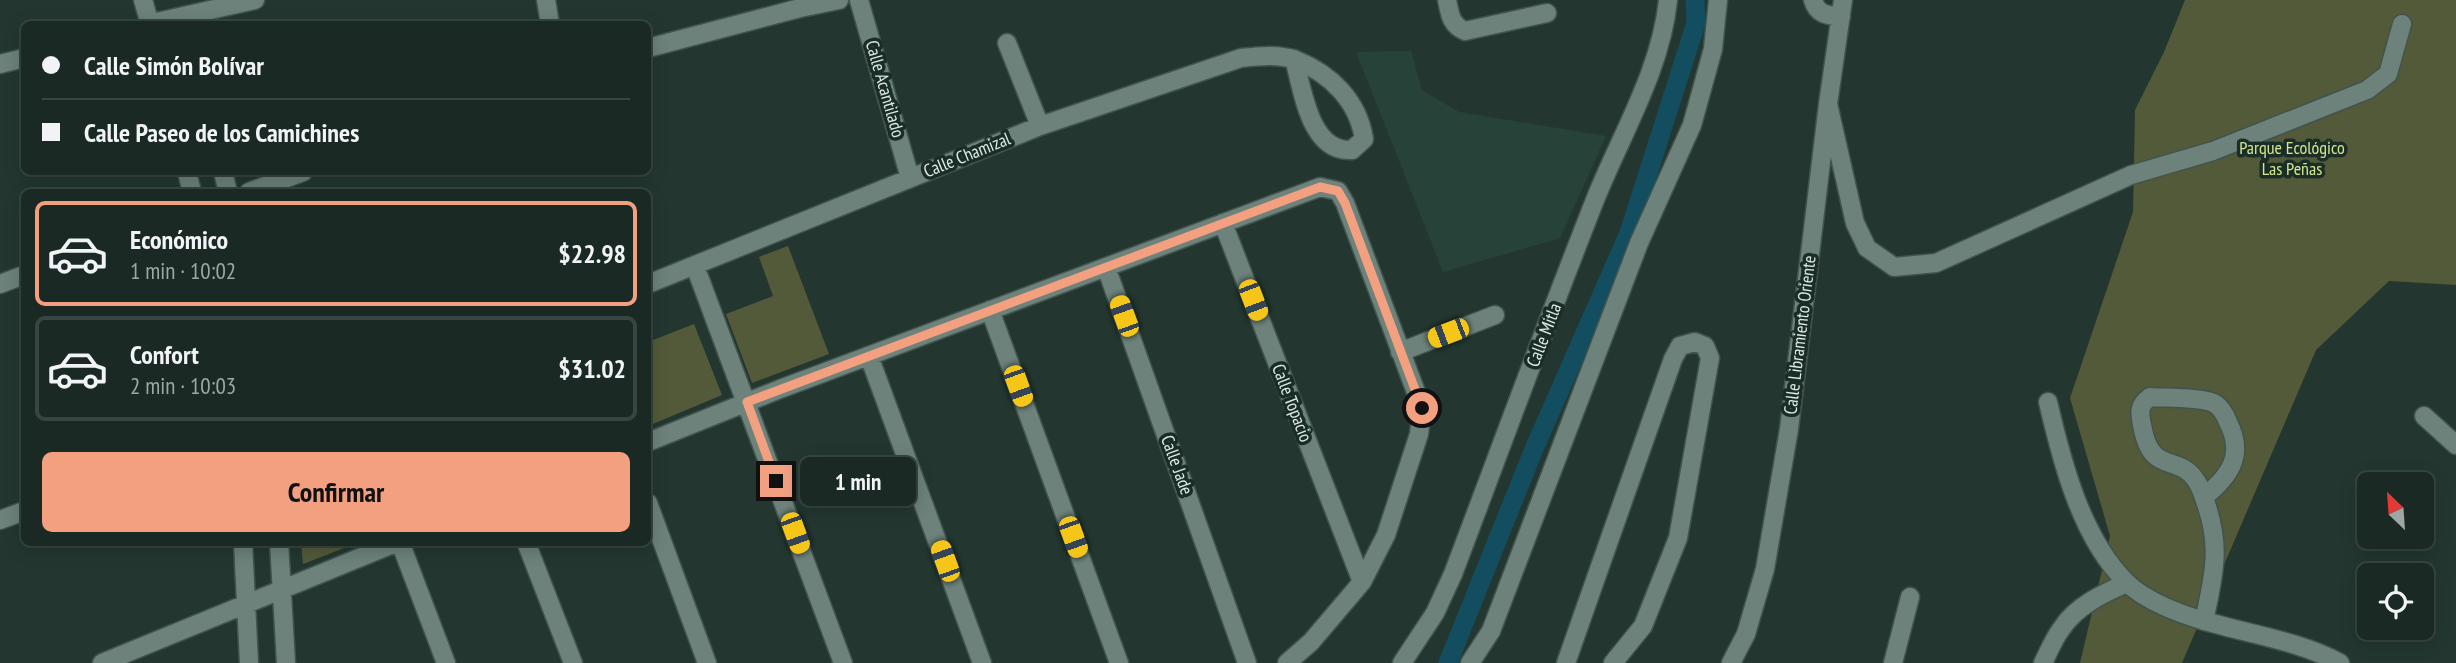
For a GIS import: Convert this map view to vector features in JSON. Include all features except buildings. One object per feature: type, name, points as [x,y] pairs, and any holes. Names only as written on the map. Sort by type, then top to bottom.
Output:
[{"type":"street","points":[[143,0],[149,21]]},
{"type":"street","points":[[160,21],[186,13],[255,0]]},
{"type":"street","points":[[546,0],[550,21]]},
{"type":"street","points":[[651,47],[839,0]]},
{"type":"street","name":"Calle Acantilado","points":[[859,0],[910,178]]},
{"type":"street","points":[[1447,0],[1451,19],[1456,27],[1465,31],[1547,13]]},
{"type":"street","name":"Calle Mitla","points":[[1402,663],[1436,613],[1453,574],[1595,199],[1662,38],[1668,0]]},
{"type":"street","points":[[1470,663],[1491,631],[1639,243],[1692,125],[1713,49],[1718,0]]},
{"type":"street","points":[[1813,0],[1823,15],[1842,9]]},
{"type":"street","name":"Calle Libramiento Oriente","points":[[1731,663],[1746,634],[1765,569],[1789,429],[1842,9]]},
{"type":"street","points":[[1828,104],[1856,223],[1867,248],[1894,267],[1936,263],[2131,175],[2213,152],[2367,90],[2388,75],[2402,23]]},
{"type":"street","points":[[1007,43],[1040,126]]},
{"type":"street","name":"Calle Chamizal","points":[[651,283],[1040,126],[1241,58],[1268,56],[1294,60],[1323,76],[1350,100],[1361,124],[1364,139],[1352,150],[1340,151],[1329,145],[1315,126],[1294,60]]},
{"type":"street","points":[[0,64],[21,59]]},
{"type":"street","points":[[257,189],[295,175]]},
{"type":"street","points":[[651,441],[747,402],[1320,187],[1338,191],[1345,203],[1422,408],[1419,434],[1386,535],[1362,582],[1311,642],[1287,663]]},
{"type":"street","name":"Calle Topacio","points":[[1223,223],[1362,582]]},
{"type":"street","points":[[695,266],[843,663]]},
{"type":"street","name":"Calle Jade","points":[[1106,267],[1247,663]]},
{"type":"street","points":[[0,284],[21,276]]},
{"type":"street","points":[[990,310],[1119,663]]},
{"type":"street","points":[[1400,352],[1496,315]]},
{"type":"street","points":[[1566,663],[1674,359],[1680,346],[1695,342],[1706,346],[1710,358],[1678,538],[1643,626],[1613,663]]},
{"type":"street","points":[[869,356],[982,663]]},
{"type":"street","points":[[2204,497],[2229,473],[2234,460],[2232,429],[2223,412],[2213,402],[2150,397],[2143,402],[2139,410],[2150,450],[2159,460],[2185,470],[2195,478],[2204,497],[2216,544],[2215,568],[2204,621]]},
{"type":"street","points":[[2048,402],[2060,454],[2086,524],[2127,583],[2154,600],[2204,621],[2305,649],[2340,663]]},
{"type":"street","points":[[2424,416],[2456,445]]},
{"type":"street","points":[[651,511],[707,663]]},
{"type":"street","points":[[0,520],[21,512]]},
{"type":"street","points":[[243,546],[249,663]]},
{"type":"street","points":[[279,546],[286,663]]},
{"type":"street","points":[[102,663],[389,546]]},
{"type":"street","points":[[401,546],[446,663]]},
{"type":"street","points":[[528,546],[573,663]]},
{"type":"street","points":[[2043,663],[2063,626],[2085,606],[2127,583]]},
{"type":"street","points":[[1893,663],[1910,597]]},
{"type":"shaded area","points":[[1411,51],[1422,90],[1459,112],[1606,136],[1560,238],[1443,272],[1356,52]]},
{"type":"green space","name":"Parque Ecológico Las Peñas","points":[[2185,0],[2456,0],[2456,285],[2389,281],[2316,350],[2182,663],[2080,663],[2110,536],[2070,398],[2133,212],[2135,110],[2164,52]]},
{"type":"green space","points":[[788,246],[829,354],[752,383],[726,314],[773,296],[759,257]]},
{"type":"green space","points":[[694,324],[722,395],[651,425],[651,341]]},
{"type":"green space","points":[[301,546],[349,546],[303,564]]},
{"type":"waterway","points":[[1448,663],[1534,449],[1629,233],[1696,23],[1695,0]]},
{"type":"route","points":[[776,481],[747,402],[1320,187],[1338,191],[1345,203],[1422,408]]}]
